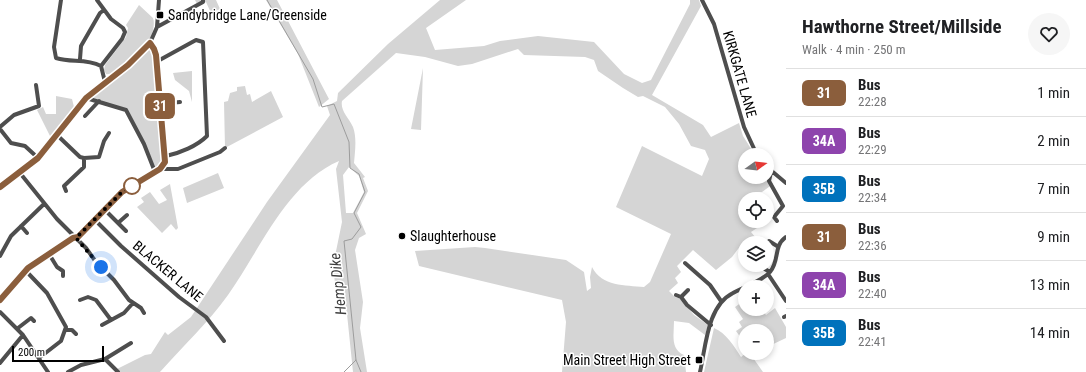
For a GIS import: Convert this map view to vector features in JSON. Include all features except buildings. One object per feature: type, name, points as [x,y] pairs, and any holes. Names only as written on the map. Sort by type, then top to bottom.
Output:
[{"type":"street","points":[[61,0],[54,52],[56,58],[74,61],[80,59],[101,66]]},
{"type":"street","points":[[97,0],[104,10],[125,32],[122,40],[101,66]]},
{"type":"street","points":[[0,187],[38,158],[86,98],[128,65],[150,43],[157,27],[159,0]]},
{"type":"street","name":"KIRKGATE LANE","points":[[702,0],[714,24],[744,127],[754,148]]},
{"type":"street","points":[[157,27],[195,6],[201,1]]},
{"type":"street","points":[[80,59],[82,46],[100,13],[104,10]]},
{"type":"street","points":[[156,62],[196,40],[203,42],[207,136],[202,141],[176,154],[166,156]]},
{"type":"street","points":[[0,300],[26,271],[49,254],[76,238],[122,192],[160,169],[165,162],[166,156],[156,62],[154,49],[150,43]]},
{"type":"street","points":[[101,66],[105,82]]},
{"type":"street","points":[[36,85],[40,106],[14,115],[0,128],[11,143],[25,146],[38,158]]},
{"type":"street","points":[[86,98],[126,110],[144,144],[155,172]]},
{"type":"street","points":[[85,116],[99,101]]},
{"type":"street","points":[[160,104],[180,102]]},
{"type":"street","points":[[57,135],[80,157],[84,158],[99,157],[104,141],[109,133]]},
{"type":"street","points":[[160,169],[178,169],[220,152],[226,148]]},
{"type":"street","points":[[66,191],[64,186],[84,167],[84,158]]},
{"type":"street","points":[[20,173],[44,204],[144,314]]},
{"type":"street","points":[[774,174],[786,183]]},
{"type":"street","points":[[771,184],[783,206],[774,217],[777,221]]},
{"type":"street","points":[[0,256],[10,236],[44,204]]},
{"type":"street","points":[[105,210],[126,231]]},
{"type":"street","points":[[118,223],[127,215]]},
{"type":"street","name":"BLACKER LANE","points":[[95,220],[118,244],[203,314],[224,341]]},
{"type":"street","points":[[21,226],[27,232]]},
{"type":"street","points":[[774,264],[776,261],[777,246],[786,237]]},
{"type":"street","points":[[49,254],[57,267],[63,271],[63,276]]},
{"type":"street","points":[[685,264],[710,285],[721,301]]},
{"type":"street","points":[[26,271],[47,293],[66,323],[66,330],[61,341],[39,358]]},
{"type":"street","points":[[759,280],[769,272],[786,301]]},
{"type":"street","points":[[688,290],[679,296],[687,305],[711,325]]},
{"type":"street","points":[[700,372],[711,325],[721,301],[738,291]]},
{"type":"street","points":[[80,300],[88,297],[96,300],[111,320]]},
{"type":"street","points":[[102,325],[124,313],[133,303]]},
{"type":"street","points":[[0,312],[18,328],[48,372]]},
{"type":"street","points":[[18,328],[31,318],[34,321]]},
{"type":"street","points":[[66,330],[72,330],[76,334]]},
{"type":"street","points":[[0,363],[23,335]]},
{"type":"street","points":[[68,372],[81,365],[105,359],[132,343]]},
{"type":"street","points":[[105,359],[118,372]]},
{"type":"shaded area","points":[[195,0],[216,0],[220,9],[211,13],[206,2],[198,6]]},
{"type":"shaded area","points":[[266,0],[277,0],[329,99],[319,107],[298,54]]},
{"type":"shaded area","points":[[440,0],[466,0],[426,28],[435,50],[484,46],[500,41],[538,36],[594,42],[624,74],[642,83],[651,80],[690,4],[690,0],[699,0],[701,6],[652,95],[703,125],[711,137],[739,123],[743,136],[751,148],[738,148],[738,184],[773,184],[762,192],[738,192],[738,228],[757,228],[751,232],[754,236],[738,236],[738,249],[732,257],[716,270],[693,250],[677,266],[681,272],[675,278],[678,283],[669,291],[675,297],[679,298],[694,315],[708,325],[705,335],[689,323],[674,321],[674,341],[677,349],[684,355],[686,372],[562,372],[566,322],[562,300],[419,266],[415,251],[475,247],[566,260],[584,272],[587,291],[591,288],[590,277],[592,267],[596,274],[608,282],[644,287],[650,282],[671,234],[616,207],[642,146],[702,176],[709,159],[705,150],[691,146],[679,124],[665,107],[643,96],[638,97],[623,88],[598,71],[594,60],[585,57],[524,55],[518,49],[472,64],[458,66],[425,57],[396,53],[342,101],[342,108],[353,127],[355,136],[354,163],[365,177],[363,178],[368,191],[357,213],[366,234],[359,238],[355,250],[363,302],[360,328],[367,372],[353,372],[345,302],[335,283],[333,266],[342,222],[336,169],[339,161],[320,172],[304,185],[289,202],[263,239],[228,295],[204,325],[160,372],[120,372],[117,369],[145,355],[151,354],[165,332],[168,335],[191,317],[267,202],[330,115],[327,106],[337,101],[338,93],[388,44]],"holes":[[[349,167],[359,176],[364,192],[353,213],[346,213],[343,175]]]},
{"type":"shaded area","points":[[139,5],[153,18],[154,28],[151,37],[123,66],[110,74],[106,74],[104,70],[105,65],[126,37],[128,28],[126,25]]},
{"type":"shaded area","points":[[150,43],[153,46],[166,156],[155,172],[126,110],[86,98],[128,65]]},
{"type":"shaded area","points":[[423,68],[421,130],[411,129]]},
{"type":"shaded area","points":[[192,71],[192,102],[189,91],[175,80],[173,73]]},
{"type":"shaded area","points":[[245,86],[247,95],[250,94],[252,102],[271,91],[283,117],[225,148],[224,102],[228,101],[230,93],[237,91],[237,87]]},
{"type":"shaded area","points":[[56,96],[72,99],[74,107],[51,138],[37,110],[43,107],[46,114],[56,114]]},
{"type":"shaded area","points":[[218,173],[224,188],[187,203],[183,188]]},
{"type":"shaded area","points":[[170,184],[178,228],[176,230],[171,224],[162,233],[137,207],[144,202],[141,198],[150,192],[159,204],[167,200],[160,190]]},
{"type":"shaded area","points":[[775,308],[786,327],[786,338],[774,344],[774,324],[740,324],[739,322],[743,319],[741,316],[774,316]]},
{"type":"shaded area","points":[[714,328],[726,336],[733,344],[738,352],[738,360],[755,360],[763,372],[704,372]]},
{"type":"waterway","name":"Hemp Dike","points":[[267,0],[313,79],[322,107],[334,104],[349,142],[350,168],[359,174],[365,192],[354,213],[361,227],[352,239],[344,241],[356,360],[344,372]]},
{"type":"waterway","points":[[356,360],[361,372]]},
{"type":"bus line","name":"31","points":[[0,187],[29,166],[43,153],[86,98],[128,65],[150,43],[153,46],[156,55],[166,156],[165,162],[160,169],[122,192],[78,237],[73,238],[28,268],[0,300]]},
{"type":"place","name":"Sandybridge Lane/Greenside","points":[[160,15]]},
{"type":"place","name":"Slaughterhouse","points":[[402,236]]},
{"type":"place","name":"Main Street High Street","points":[[699,360]]},
{"type":"route","points":[[101,267],[76,238],[122,192],[133,185],[132,186]]}]
